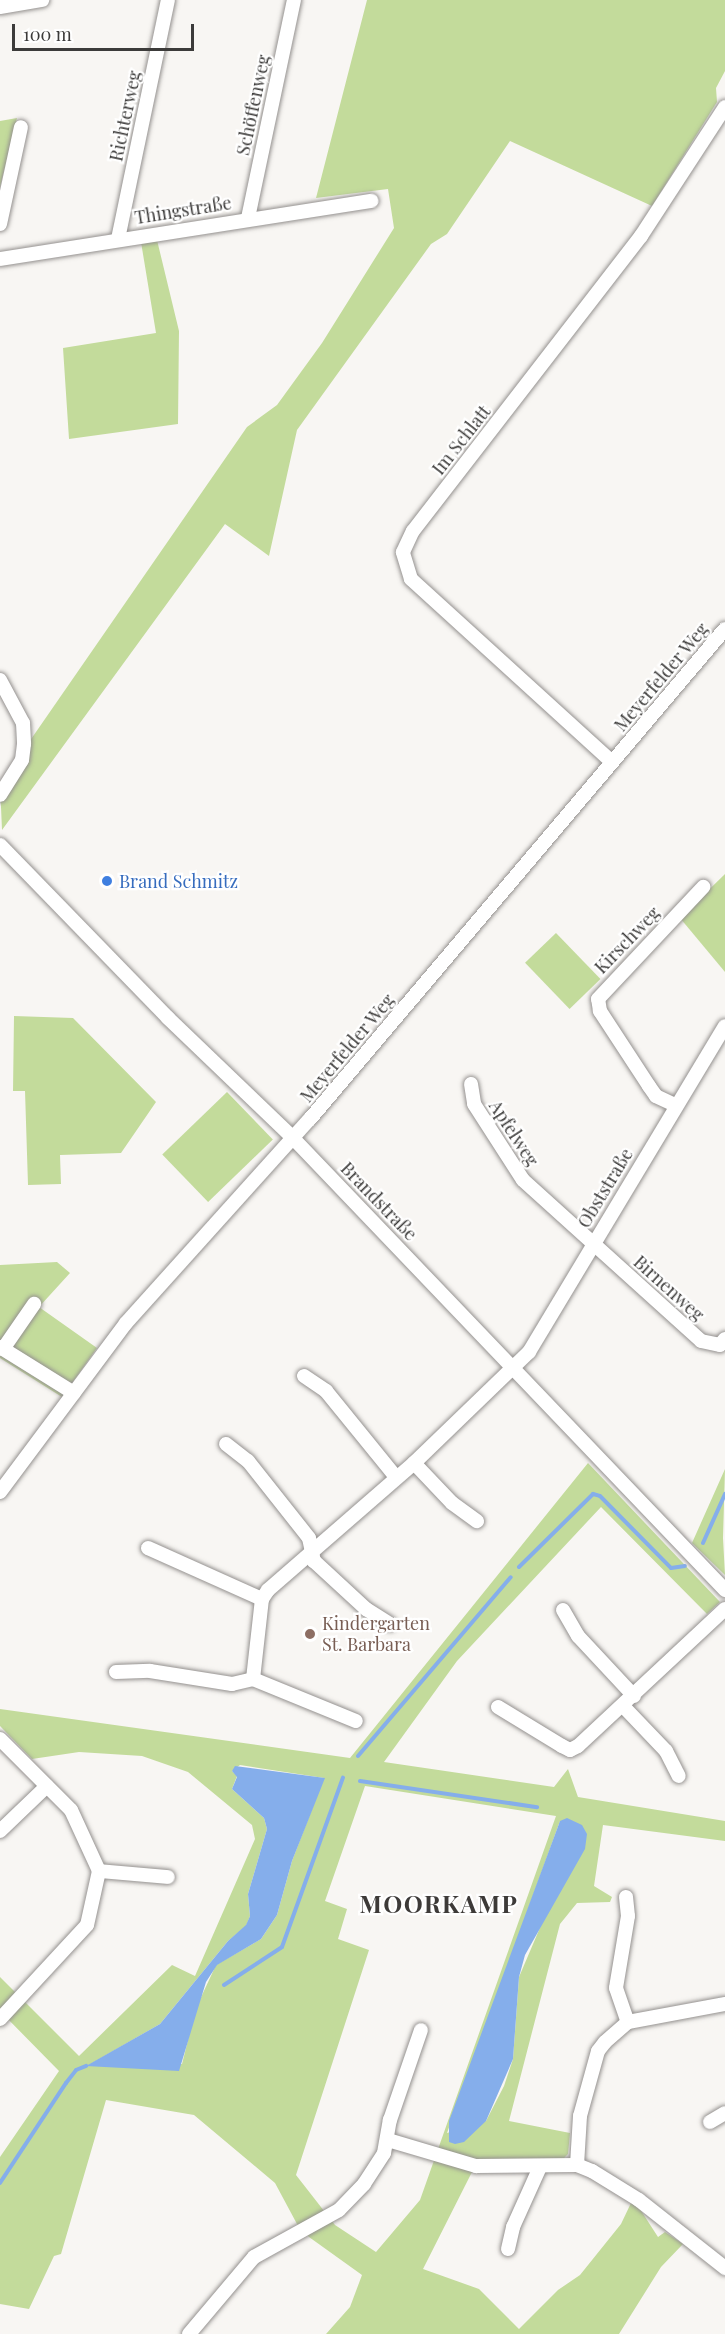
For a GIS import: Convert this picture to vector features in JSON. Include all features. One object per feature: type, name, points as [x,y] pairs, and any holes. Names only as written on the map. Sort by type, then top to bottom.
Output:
[{"type":"street","points":[[0,6],[42,0]]},
{"type":"street","name":"Richterweg","points":[[118,239],[168,0]]},
{"type":"street","name":"Schöffenweg","points":[[248,218],[294,0]]},
{"type":"street","name":"Im Schlatt","points":[[612,762],[411,579],[403,552],[413,531],[641,236],[725,106]]},
{"type":"street","points":[[0,224],[21,127]]},
{"type":"street","name":"Thingstraße","points":[[0,259],[248,218],[372,201]]},
{"type":"street","name":"Meyerfelder Weg","points":[[0,1492],[126,1323],[292,1137],[725,629]]},
{"type":"street","points":[[0,680],[23,723],[24,744],[22,760],[0,795]]},
{"type":"street","name":"Brandstraße","points":[[0,845],[168,1018],[292,1137],[725,1590]]},
{"type":"street","name":"Kirschweg","points":[[675,1105],[656,1096],[600,1011],[598,999],[703,887]]},
{"type":"street","name":"Obststraße","points":[[262,1599],[313,1548],[414,1463],[529,1352],[675,1105],[725,1026]]},
{"type":"street","name":"Apfelweg","points":[[471,1084],[474,1104],[512,1167],[593,1244]]},
{"type":"street","name":"Birnenweg","points":[[593,1244],[701,1341],[720,1345],[725,1339]]},
{"type":"street","points":[[34,1304],[2,1348],[74,1393]]},
{"type":"street","points":[[304,1376],[326,1391],[396,1477]]},
{"type":"street","points":[[226,1444],[248,1461],[313,1548],[314,1561],[366,1609],[390,1624]]},
{"type":"street","points":[[414,1463],[452,1503],[477,1521]]},
{"type":"street","points":[[148,1548],[262,1599],[253,1679]]},
{"type":"street","points":[[498,1707],[570,1750],[634,1696],[725,1609]]},
{"type":"street","points":[[563,1610],[578,1636],[634,1696]]},
{"type":"street","points":[[116,1672],[150,1671],[232,1684],[253,1679],[356,1722]]},
{"type":"street","points":[[623,1706],[666,1751],[679,1776]]},
{"type":"street","points":[[0,1739],[78,1821],[99,1871],[87,1925],[0,2019]]},
{"type":"street","points":[[0,1831],[47,1786]]},
{"type":"street","points":[[99,1871],[168,1877]]},
{"type":"street","points":[[626,1897],[628,1916],[616,1988],[628,2022]]},
{"type":"street","points":[[577,2166],[580,2115],[598,2051],[628,2022],[725,2004]]},
{"type":"street","points":[[189,2334],[254,2257],[339,2210],[364,2184],[388,2140],[390,2120],[421,2030]]},
{"type":"street","points":[[710,2122],[725,2114]]},
{"type":"street","points":[[388,2140],[476,2166],[577,2166],[639,2200],[725,2268]]},
{"type":"street","points":[[508,2249],[513,2227],[540,2167]]},
{"type":"green space","points":[[367,0],[725,0],[725,71],[716,88],[717,102],[652,206],[510,141],[447,234],[431,244],[297,430],[269,556],[225,524],[2,830],[0,784],[247,427],[277,405],[322,343],[394,228],[388,189],[316,198]]},
{"type":"green space","points":[[17,118],[0,187],[0,121]]},
{"type":"green space","points":[[157,240],[179,331],[178,424],[69,439],[63,348],[156,333],[141,242]]},
{"type":"green space","points":[[725,874],[725,972],[680,918]]},
{"type":"green space","points":[[556,933],[600,979],[570,1009],[525,963]]},
{"type":"green space","points":[[14,1016],[73,1018],[156,1102],[121,1153],[60,1155],[61,1184],[28,1185],[25,1091],[13,1091]]},
{"type":"green space","points":[[227,1092],[273,1139],[208,1202],[162,1155]]},
{"type":"green space","points":[[57,1262],[70,1273],[39,1307],[97,1348],[62,1397],[0,1358],[0,1265]]},
{"type":"green space","points":[[588,1463],[720,1602],[707,1614],[601,1507],[457,1661],[384,1762],[554,1787],[568,1769],[578,1797],[725,1821],[725,1841],[603,1825],[594,1886],[612,1897],[610,1902],[577,1903],[560,1924],[509,2121],[570,2133],[568,2154],[561,2161],[497,2159],[472,2172],[423,2269],[479,2289],[519,2329],[558,2290],[580,2275],[621,2224],[631,2203],[638,2206],[658,2237],[665,2232],[683,2244],[661,2267],[619,2334],[326,2334],[350,2307],[362,2275],[309,2237],[297,2224],[275,2183],[194,2115],[106,2100],[61,2254],[54,2256],[29,2309],[0,2304],[0,2157],[59,2071],[0,2011],[0,1977],[79,2056],[172,1965],[195,1976],[255,1839],[252,1825],[188,1772],[142,1756],[79,1752],[32,1759],[0,1726],[0,1709],[350,1758]],"holes":[[[240,1765],[324,1778],[292,1861],[277,1915],[261,1939],[216,1965],[196,2008],[182,2064],[87,2066],[160,2024],[228,1941],[246,1926],[250,1916],[248,1894],[267,1829],[264,1818],[232,1789],[237,1776],[232,1771]],[[365,1786],[556,1816],[420,2200],[376,2252],[335,2225],[296,2175],[369,1950],[338,1939],[347,1909],[325,1901]],[[560,1821],[542,1923],[519,1977],[513,2059],[504,2086],[486,2121],[447,2133]]]},
{"type":"green space","points":[[725,1469],[723,1538],[725,1575],[692,1543]]},
{"type":"water","points":[[235,1766],[325,1778],[292,1861],[277,1915],[261,1939],[217,1965],[206,1982],[179,2071],[86,2066],[160,2024],[228,1941],[246,1925],[250,1916],[248,1894],[267,1829],[264,1818],[232,1789],[237,1777],[232,1771]]},
{"type":"water","points":[[567,1818],[582,1825],[587,1834],[585,1849],[525,1955],[519,1977],[513,2059],[486,2121],[464,2142],[455,2144],[449,2142],[449,2121],[560,1821]]},
{"type":"waterway","points":[[519,1567],[593,1494],[600,1496],[671,1568],[685,1566]]},
{"type":"waterway","points":[[703,1543],[725,1494]]},
{"type":"waterway","points":[[358,1756],[511,1577]]},
{"type":"waterway","points":[[224,1985],[282,1947],[343,1778]]},
{"type":"waterway","points":[[360,1781],[537,1807]]},
{"type":"waterway","points":[[0,2183],[66,2083],[76,2070],[86,2066]]},
{"type":"place","name":"Brand Schmitz","points":[[107,881]]},
{"type":"place","name":"Kindergarten St. Barbara","points":[[310,1634]]},
{"type":"district","name":"MOORKAMP","points":[[439,1904]]}]
